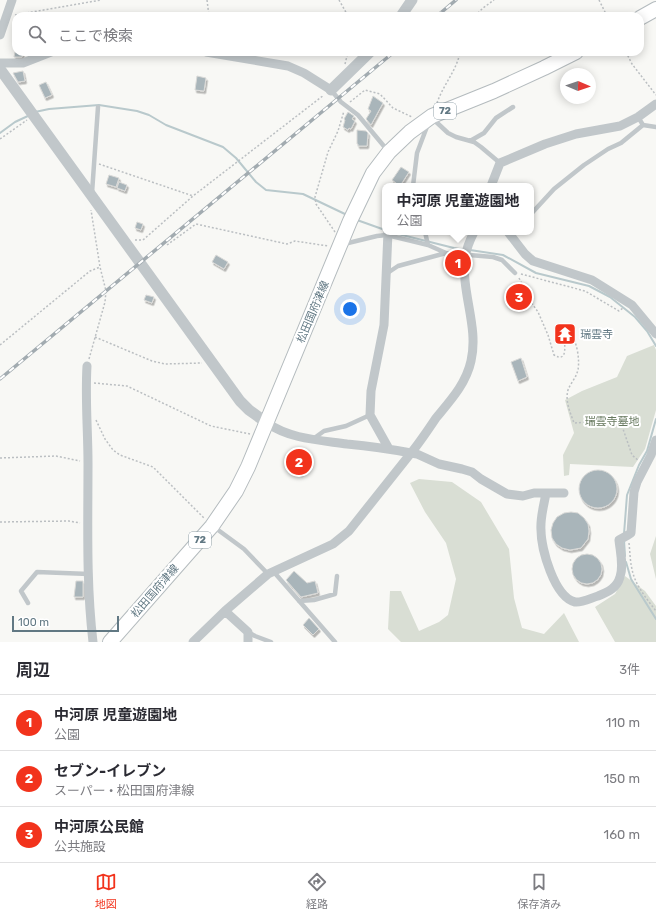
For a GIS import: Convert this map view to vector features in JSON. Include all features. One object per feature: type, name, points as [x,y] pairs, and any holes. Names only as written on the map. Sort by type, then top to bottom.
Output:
[{"type":"main road","points":[[644,16],[656,10]]},
{"type":"main road","name":"松田国府津線","points":[[110,642],[212,526],[236,491],[261,437],[372,173],[389,152],[410,132],[429,118],[568,56]]},
{"type":"street","points":[[0,35],[12,0]]},
{"type":"street","points":[[404,12],[412,0]]},
{"type":"street","points":[[0,63],[23,63],[41,56]]},
{"type":"street","points":[[229,56],[288,66],[304,73],[331,90],[366,56]]},
{"type":"street","points":[[0,69],[212,363],[240,401],[249,410],[275,428],[292,435],[312,440],[389,449],[417,454],[439,464],[462,468],[472,472],[507,494],[523,496],[534,493],[564,493]]},
{"type":"street","points":[[492,183],[500,163],[545,144],[576,134],[620,126],[638,117],[656,104]]},
{"type":"street","points":[[387,235],[384,325],[370,391],[370,415],[389,449]]},
{"type":"street","points":[[193,642],[225,611],[270,573],[333,544],[349,531],[455,395],[465,378],[471,362],[474,344],[466,291],[466,251],[473,235]]},
{"type":"street","points":[[513,236],[525,254],[533,261],[592,280],[632,305],[655,330]]},
{"type":"street","points":[[87,366],[88,574],[94,642]]},
{"type":"street","points":[[546,493],[541,536],[549,568],[555,582],[568,599],[573,601],[580,602],[610,591],[620,578],[619,540],[625,538],[631,533],[634,492],[637,482],[652,455],[656,440]]},
{"type":"street","points":[[225,611],[248,632],[248,642]]},
{"type":"lane","points":[[331,90],[341,102],[358,115],[389,152]]},
{"type":"lane","points":[[91,195],[98,107]]},
{"type":"lane","points":[[470,141],[484,133],[496,118],[513,107]]},
{"type":"lane","points":[[638,117],[643,125]]},
{"type":"lane","points":[[413,183],[417,153],[429,118],[448,133],[470,141],[481,147],[500,163]]},
{"type":"lane","points":[[534,211],[554,189],[584,165],[608,149],[621,143],[643,125],[656,127]]},
{"type":"lane","points":[[341,245],[382,235]]},
{"type":"lane","points":[[391,235],[428,245],[446,253]]},
{"type":"lane","points":[[426,235],[428,245]]},
{"type":"lane","points":[[386,274],[398,266],[446,253],[466,251],[502,260],[515,273]]},
{"type":"lane","points":[[312,440],[324,431],[346,426],[370,415]]},
{"type":"lane","points":[[212,526],[244,550],[270,573],[299,601],[336,642]]},
{"type":"lane","points":[[28,603],[21,591],[37,572],[88,574]]},
{"type":"lane","points":[[299,601],[314,600],[335,594],[337,576]]},
{"type":"lane","points":[[248,632],[271,642]]},
{"type":"path","points":[[35,12],[101,0]]},
{"type":"path","points":[[207,0],[208,12]]},
{"type":"path","points":[[339,0],[346,12]]},
{"type":"path","points":[[478,12],[494,0]]},
{"type":"path","points":[[599,0],[605,12]]},
{"type":"path","points":[[7,17],[12,16]]},
{"type":"path","points":[[341,245],[316,204],[315,197],[328,152],[338,131],[346,105],[365,90],[380,94],[393,108],[429,118],[459,56]]},
{"type":"path","points":[[628,56],[632,64],[656,95]]},
{"type":"path","points":[[133,240],[143,240],[194,196],[331,90]]},
{"type":"path","points":[[0,138],[31,113]]},
{"type":"path","points":[[94,162],[194,196]]},
{"type":"path","points":[[87,366],[105,302],[106,291],[100,267],[91,209],[91,195]]},
{"type":"path","points":[[167,245],[196,224],[287,244],[295,241],[341,245]]},
{"type":"path","points":[[0,345],[90,271],[100,267]]},
{"type":"path","points":[[515,273],[585,291],[619,311],[621,309]]},
{"type":"path","points":[[515,273],[527,293],[532,305],[538,312],[548,335],[554,355],[557,357],[564,355],[564,335],[566,332],[572,334],[576,342],[578,370],[568,390],[568,405],[574,423],[610,422],[622,426],[632,455],[638,460]]},
{"type":"path","points":[[95,337],[152,361],[165,364],[212,363]]},
{"type":"path","points":[[86,382],[127,386],[211,426],[261,437]]},
{"type":"path","points":[[93,414],[105,439],[113,450],[120,455],[153,467],[212,526]]},
{"type":"path","points":[[0,458],[56,456],[88,462]]},
{"type":"path","points":[[0,522],[69,521],[88,524]]},
{"type":"path","points":[[625,538],[634,578],[645,597],[656,610]]},
{"type":"green space","points":[[449,254],[462,254],[460,271]]},
{"type":"green space","name":"瑞雲寺墓地","points":[[654,345],[656,350],[656,410],[645,449],[633,467],[570,464],[569,475],[564,476],[563,455],[574,433],[565,400],[582,391],[617,377],[627,356]]},
{"type":"green space","points":[[419,479],[452,482],[481,502],[509,549],[514,598],[522,628],[544,634],[564,613],[579,642],[401,642],[388,629],[390,591],[401,591],[419,631],[439,622],[448,615],[456,579],[446,543],[425,512],[410,483]]},
{"type":"green space","points":[[656,536],[656,579],[650,554]]},
{"type":"green space","points":[[625,576],[645,591],[656,606],[656,642],[615,642],[595,607],[615,594]]},
{"type":"building","points":[[23,71],[25,81],[18,82],[13,73]]},
{"type":"building","points":[[197,76],[206,78],[204,91],[195,90]]},
{"type":"building","points":[[46,82],[52,95],[45,98],[39,85]]},
{"type":"building","points":[[373,96],[383,103],[371,125],[366,119],[371,111],[368,109]]},
{"type":"building","points":[[348,112],[354,116],[352,119],[355,121],[351,129],[349,128],[348,130],[343,127],[344,119]]},
{"type":"building","points":[[357,130],[366,131],[368,133],[367,146],[358,146]]},
{"type":"building","points":[[401,167],[409,172],[402,183],[396,183],[392,180]]},
{"type":"building","points":[[109,175],[119,178],[116,187],[106,184]]},
{"type":"building","points":[[119,182],[127,185],[125,191],[117,188]]},
{"type":"building","points":[[137,222],[143,224],[141,230],[135,228]]},
{"type":"building","points":[[216,255],[228,262],[224,269],[212,262]]},
{"type":"building","points":[[521,287],[526,305],[518,307],[512,290]]},
{"type":"building","points":[[146,295],[154,297],[152,303],[144,300]]},
{"type":"building","points":[[521,358],[527,377],[518,381],[511,362]]},
{"type":"building","points":[[298,451],[308,454],[301,474],[291,471]]},
{"type":"building","points":[[594,470],[602,470],[609,473],[614,478],[617,489],[614,500],[609,505],[602,508],[594,508],[587,505],[582,500],[579,493],[579,485],[582,478],[587,473]]},
{"type":"building","points":[[564,513],[578,513],[584,518],[588,524],[589,531],[588,539],[581,548],[570,550],[562,548],[556,544],[552,538],[551,530],[557,517]]},
{"type":"building","points":[[587,554],[598,558],[602,569],[598,580],[587,584],[576,580],[572,569],[576,558]]},
{"type":"building","points":[[294,571],[307,583],[315,581],[318,593],[301,597],[286,580]]},
{"type":"building","points":[[76,581],[83,581],[83,597],[74,597]]},
{"type":"building","points":[[309,618],[319,629],[313,635],[303,625]]},
{"type":"waterway","points":[[35,112],[49,109],[99,105],[137,111],[149,115],[166,125],[223,147],[236,158],[256,182],[266,190],[303,194],[347,215]]},
{"type":"waterway","points":[[0,133],[15,122],[30,115]]},
{"type":"waterway","points":[[357,220],[382,229]]},
{"type":"waterway","points":[[402,235],[464,250]]},
{"type":"waterway","points":[[470,250],[503,255],[536,273],[589,286],[610,297],[635,317],[647,331],[656,346]]},
{"type":"waterway","points":[[624,534],[627,495],[639,465],[647,451],[656,419]]},
{"type":"waterway","points":[[624,540],[625,556]]},
{"type":"waterway","points":[[626,562],[631,579],[656,619]]},
{"type":"railway","points":[[442,12],[456,0]]},
{"type":"railway","points":[[0,379],[389,56]]},
{"type":"place","name":"中河原 児童遊園地","points":[[458,263]]},
{"type":"place","name":"中河原公民館","points":[[519,297]]},
{"type":"place","name":"瑞雲寺","points":[[565,334]]},
{"type":"place","name":"セブン-イレブン","points":[[299,462]]}]
